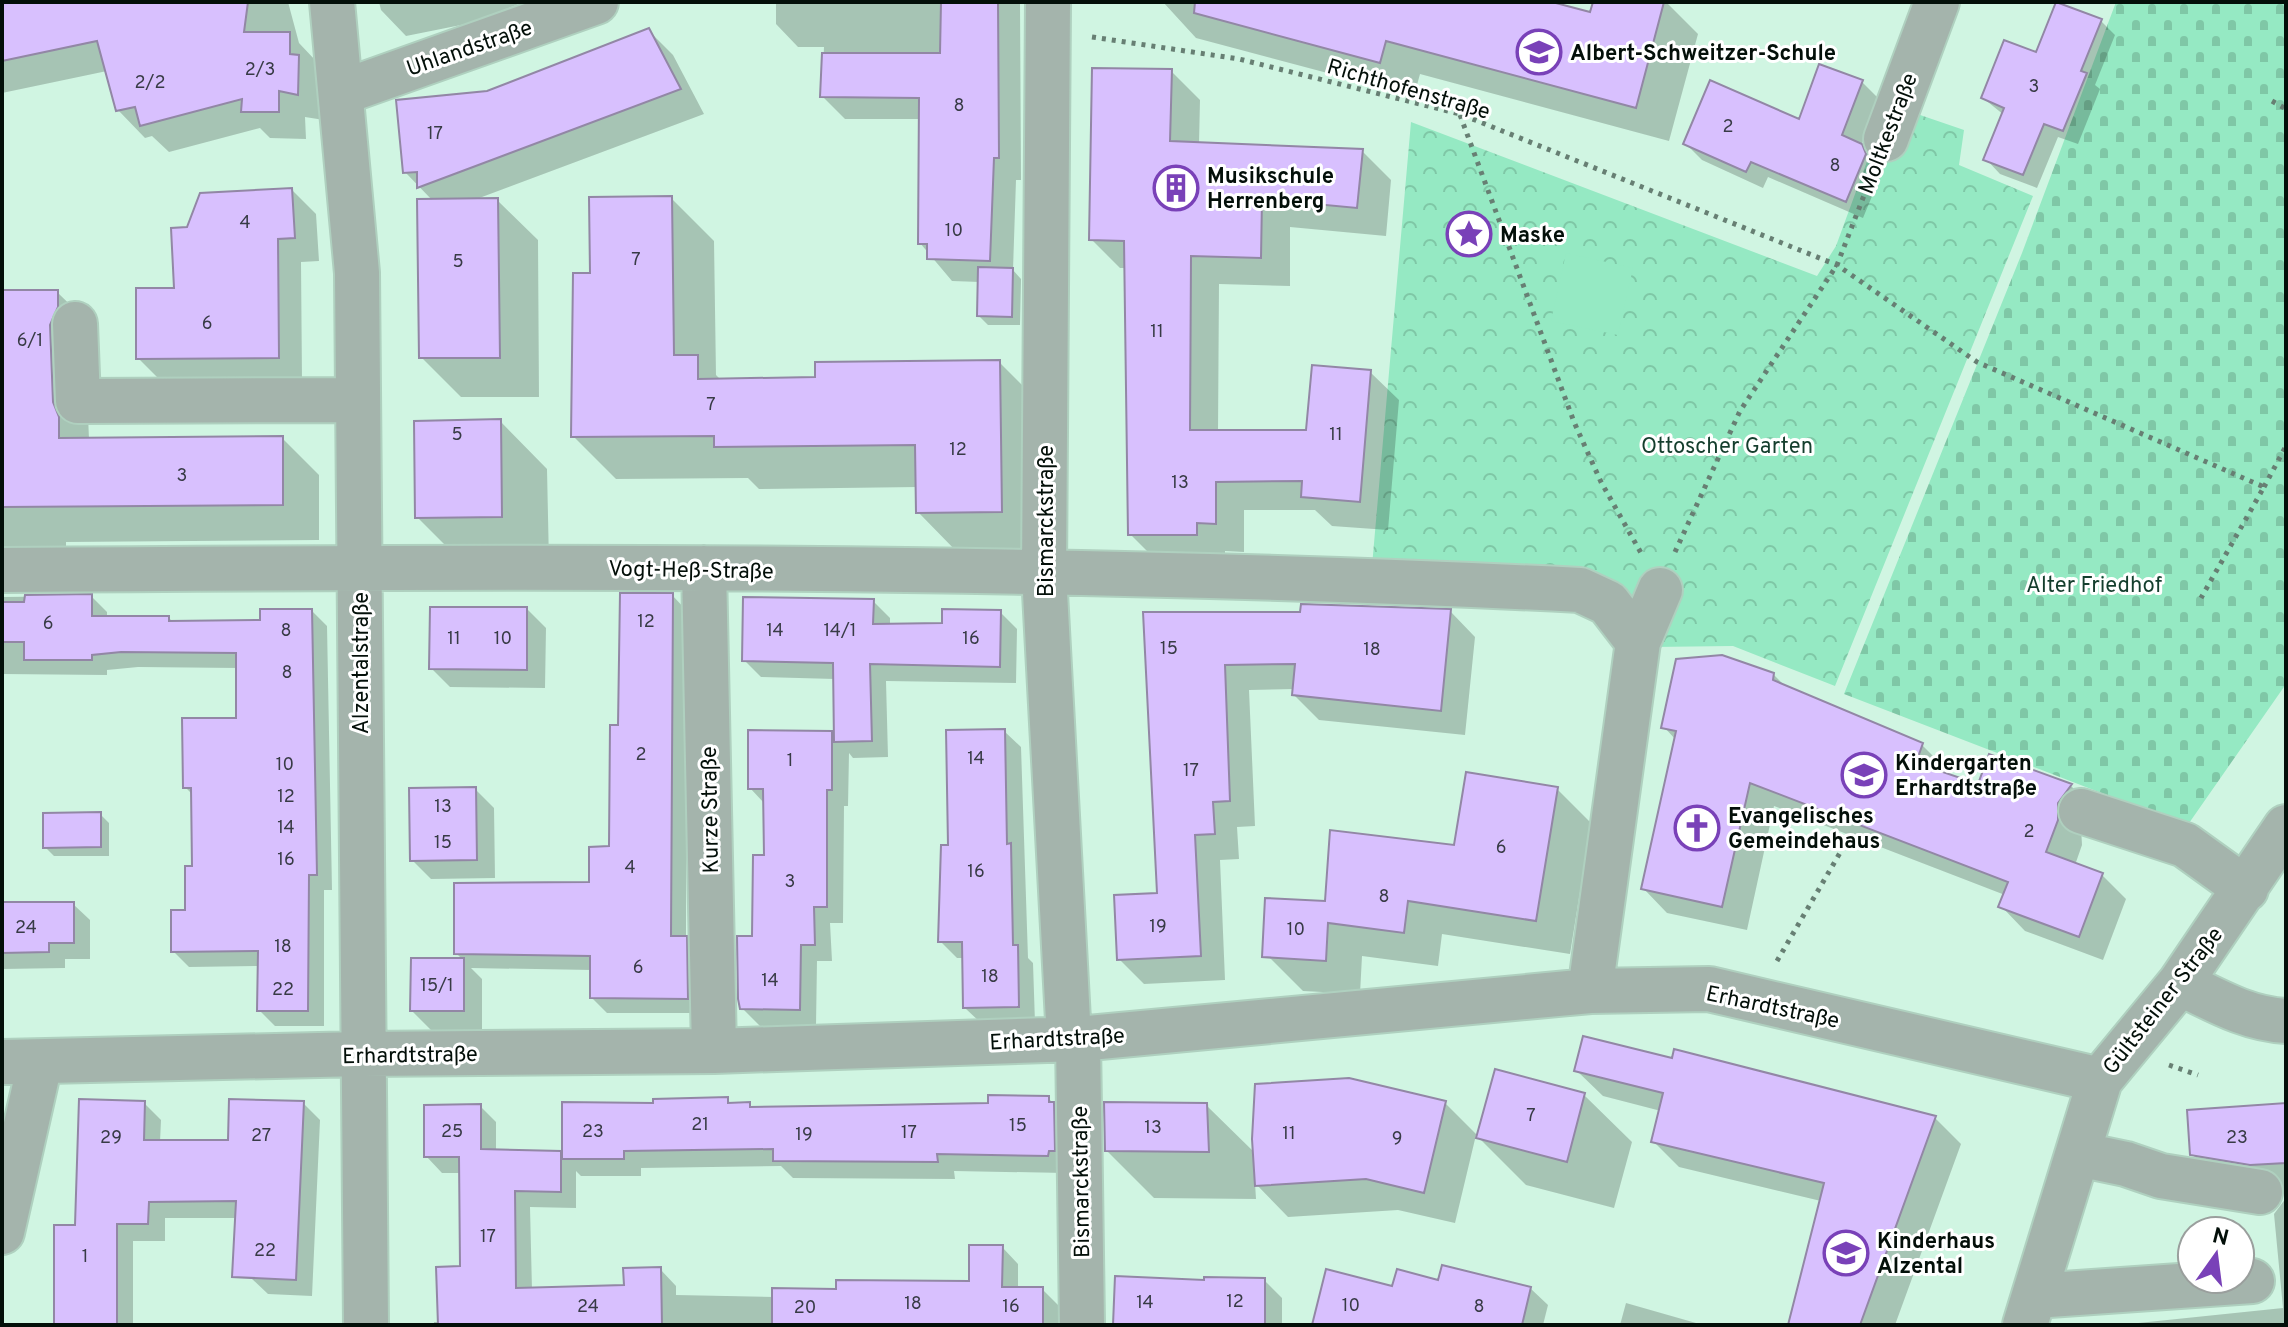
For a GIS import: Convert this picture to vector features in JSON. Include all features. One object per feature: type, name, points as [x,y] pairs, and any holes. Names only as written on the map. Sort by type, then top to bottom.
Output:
[{"type":"street","name":"Alzentalstraße","points":[[332,2],[343,92],[357,273],[366,1325]]},
{"type":"street","name":"Uhlandstraße","points":[[343,92],[596,2]]},
{"type":"street","name":"Moltkestraße","points":[[1886,139],[1937,2]]},
{"type":"street","name":"Bismarckstraße","points":[[1048,16],[1044,574],[1074,1039],[1082,1325]]},
{"type":"street","points":[[75,324],[78,401],[358,400]]},
{"type":"street","name":"Vogt-Heß-Straße","points":[[2,570],[704,568],[1380,580],[1580,590],[1608,603],[1638,642]]},
{"type":"street","name":"Kurze Straße","points":[[704,568],[714,1051]]},
{"type":"street","points":[[1590,991],[1638,642],[1660,590]]},
{"type":"street","points":[[2081,811],[2185,845],[2246,889]]},
{"type":"street","name":"Gültsteiner Straße","points":[[2030,1311],[2100,1080],[2180,983],[2286,827]]},
{"type":"street","points":[[2180,983],[2232,1009],[2267,1020],[2286,1021]]},
{"type":"street","name":"Erhardtstraße","points":[[21,1062],[362,1054],[714,1051],[1074,1039],[1590,991],[1709,989],[2100,1080]]},
{"type":"street","points":[[2,1232],[21,1062]]},
{"type":"street","points":[[2078,1154],[2126,1164],[2161,1176],[2260,1192]]},
{"type":"street","points":[[2030,1311],[2176,1291]]},
{"type":"path","name":"Richthofenstraße","points":[[1048,16],[1460,114],[1837,265],[1977,362],[2264,487]]},
{"type":"path","points":[[2272,101],[2286,109]]},
{"type":"path","points":[[1460,114],[1574,422],[1601,482],[1660,590]]},
{"type":"path","name":"Moltkestraße","points":[[1660,590],[1697,498],[1740,411],[1837,265],[1886,139]]},
{"type":"path","points":[[2201,598],[2286,446]]},
{"type":"path","points":[[1758,1001],[1782,951],[1851,834]]},
{"type":"green space","name":"Alter Friedhof","points":[[2116,2],[2286,2],[2286,684],[2187,826],[1844,694],[2022,253]]},
{"type":"green space","name":"Ottoscher Garten","points":[[1888,104],[1964,130],[1959,165],[2033,196],[1835,686],[1733,646],[1652,647],[1595,581],[1372,566],[1411,122],[1817,276],[1836,246]]},
{"type":"green space","points":[[1566,253],[1633,268],[1618,335],[1551,321]]},
{"type":"building","points":[[2,2],[248,2],[244,32],[290,32],[290,54],[299,55],[298,95],[279,91],[279,112],[241,112],[242,99],[140,126],[135,107],[116,111],[97,41],[2,61]]},
{"type":"building","points":[[941,2],[998,2],[999,158],[994,158],[990,261],[927,259],[927,244],[918,244],[919,98],[820,97],[822,53],[940,53]]},
{"type":"building","name":"Albert-Schweitzer-Schule","points":[[1195,2],[1552,2],[1590,12],[1593,2],[1664,2],[1636,108],[1386,41],[1380,63],[1194,13]]},
{"type":"building","points":[[2056,2],[2102,19],[2081,71],[2087,73],[2063,131],[2044,124],[2023,175],[1983,160],[2004,108],[1981,98],[2004,40],[2036,52]]},
{"type":"building","points":[[649,28],[681,89],[417,188],[417,172],[403,173],[396,100],[487,91]]},
{"type":"building","points":[[1819,64],[1863,80],[1842,135],[1862,144],[1866,154],[1846,202],[1751,162],[1746,172],[1683,144],[1710,80],[1799,119]]},
{"type":"building","points":[[1092,68],[1172,69],[1170,141],[1363,149],[1357,208],[1262,199],[1261,258],[1191,256],[1190,430],[1306,430],[1312,365],[1371,370],[1360,502],[1301,497],[1302,481],[1216,482],[1216,524],[1197,523],[1197,535],[1128,535],[1124,241],[1089,240]]},
{"type":"building","points":[[292,188],[295,238],[278,239],[279,358],[136,359],[136,288],[174,288],[171,228],[187,227],[200,193]]},
{"type":"building","points":[[672,196],[674,355],[698,355],[698,379],[815,377],[815,362],[1000,360],[1002,512],[916,513],[915,445],[714,447],[714,436],[571,437],[573,273],[590,273],[589,197]]},
{"type":"building","points":[[498,198],[500,358],[419,358],[417,199]]},
{"type":"building","points":[[978,267],[1013,268],[1012,317],[977,316]]},
{"type":"building","points":[[2,290],[58,290],[58,307],[50,325],[53,402],[59,417],[59,438],[283,436],[283,505],[2,507]]},
{"type":"building","points":[[501,419],[502,517],[415,518],[414,421]]},
{"type":"building","points":[[620,593],[673,593],[671,936],[687,936],[688,999],[590,998],[590,956],[454,954],[454,883],[589,882],[589,847],[609,846],[610,725],[618,725]]},
{"type":"building","points":[[92,594],[92,616],[169,616],[169,621],[260,620],[260,609],[312,609],[317,875],[309,875],[308,1011],[257,1011],[258,951],[171,952],[171,910],[185,910],[185,866],[192,866],[191,788],[183,788],[182,718],[236,718],[236,653],[121,652],[92,655],[92,660],[24,660],[24,642],[2,642],[2,602],[24,602],[25,595]]},
{"type":"building","points":[[743,597],[874,599],[873,624],[942,623],[942,609],[1001,610],[1000,667],[870,664],[872,741],[834,742],[833,663],[742,661]]},
{"type":"building","points":[[1301,604],[1451,609],[1441,711],[1292,695],[1295,664],[1225,665],[1230,801],[1213,802],[1215,834],[1195,835],[1201,956],[1117,960],[1114,895],[1157,893],[1143,612],[1300,612]]},
{"type":"building","points":[[430,607],[527,607],[527,670],[429,669]]},
{"type":"building","points":[[1722,655],[1774,673],[1773,680],[1923,743],[1916,763],[1978,784],[1989,754],[2072,784],[2058,803],[2058,820],[2046,852],[2103,873],[2079,937],[1998,907],[2008,882],[1750,783],[1722,907],[1641,889],[1676,731],[1661,728],[1676,659]]},
{"type":"building","points":[[1005,729],[1007,844],[1011,843],[1013,945],[1018,945],[1019,1007],[963,1008],[962,942],[938,942],[941,845],[948,845],[946,730]]},
{"type":"building","points":[[748,730],[832,731],[832,790],[827,790],[827,907],[814,907],[815,945],[801,945],[800,1010],[740,1009],[738,999],[737,936],[752,936],[753,855],[764,855],[763,789],[748,789]]},
{"type":"building","points":[[1466,772],[1558,787],[1536,921],[1408,901],[1404,933],[1328,923],[1326,961],[1262,957],[1265,898],[1325,901],[1330,830],[1454,845]]},
{"type":"building","points":[[476,787],[477,860],[410,861],[409,788]]},
{"type":"building","points":[[101,812],[101,847],[43,848],[43,813]]},
{"type":"building","points":[[2,902],[74,902],[74,943],[49,943],[49,952],[2,953]]},
{"type":"building","points":[[411,958],[464,958],[464,1011],[410,1011]]},
{"type":"building","name":"Kinderhaus Alzental","points":[[1583,1036],[1672,1058],[1674,1049],[1936,1116],[1860,1325],[1788,1325],[1824,1183],[1651,1142],[1663,1093],[1574,1071]]},
{"type":"building","points":[[1495,1069],[1585,1093],[1567,1162],[1476,1138]]},
{"type":"building","points":[[1349,1078],[1446,1101],[1424,1193],[1366,1179],[1255,1186],[1252,1139],[1255,1084]]},
{"type":"building","points":[[988,1095],[1049,1096],[1049,1102],[1054,1102],[1055,1151],[1049,1151],[1048,1156],[937,1154],[938,1162],[773,1161],[773,1149],[624,1151],[624,1159],[562,1159],[562,1102],[653,1103],[653,1099],[728,1097],[728,1103],[750,1102],[750,1107],[880,1105],[988,1103]]},
{"type":"building","points":[[79,1099],[145,1101],[144,1140],[228,1140],[229,1099],[304,1101],[296,1280],[232,1277],[236,1201],[149,1202],[148,1224],[117,1224],[117,1325],[54,1325],[54,1225],[75,1225]]},
{"type":"building","points":[[1104,1102],[1207,1103],[1209,1152],[1105,1151]]},
{"type":"building","points":[[2286,1103],[2286,1163],[2250,1165],[2190,1155],[2187,1110]]},
{"type":"building","points":[[481,1104],[481,1149],[561,1151],[561,1192],[515,1191],[516,1288],[624,1285],[623,1268],[661,1267],[662,1325],[438,1325],[436,1267],[460,1266],[459,1157],[424,1157],[424,1105]]},
{"type":"building","points":[[969,1245],[1003,1245],[1002,1287],[1043,1287],[1043,1325],[772,1325],[772,1288],[836,1289],[836,1280],[969,1281]]},
{"type":"building","points":[[1442,1265],[1531,1287],[1522,1325],[1312,1325],[1326,1269],[1392,1286],[1397,1269],[1438,1280]]},
{"type":"building","points":[[1115,1276],[1204,1280],[1204,1277],[1265,1278],[1265,1325],[1113,1325]]},
{"type":"place","name":"Albert-Schweitzer-Schule","points":[[1539,52]]},
{"type":"place","name":"Musikschule Herrenberg","points":[[1176,188]]},
{"type":"place","name":"Maske","points":[[1469,234]]},
{"type":"place","name":"Kindergarten Erhardtstraße","points":[[1864,775]]},
{"type":"place","name":"Evangelisches Gemeindehaus","points":[[1697,828]]},
{"type":"place","name":"Kinderhaus Alzental","points":[[1846,1253]]}]
